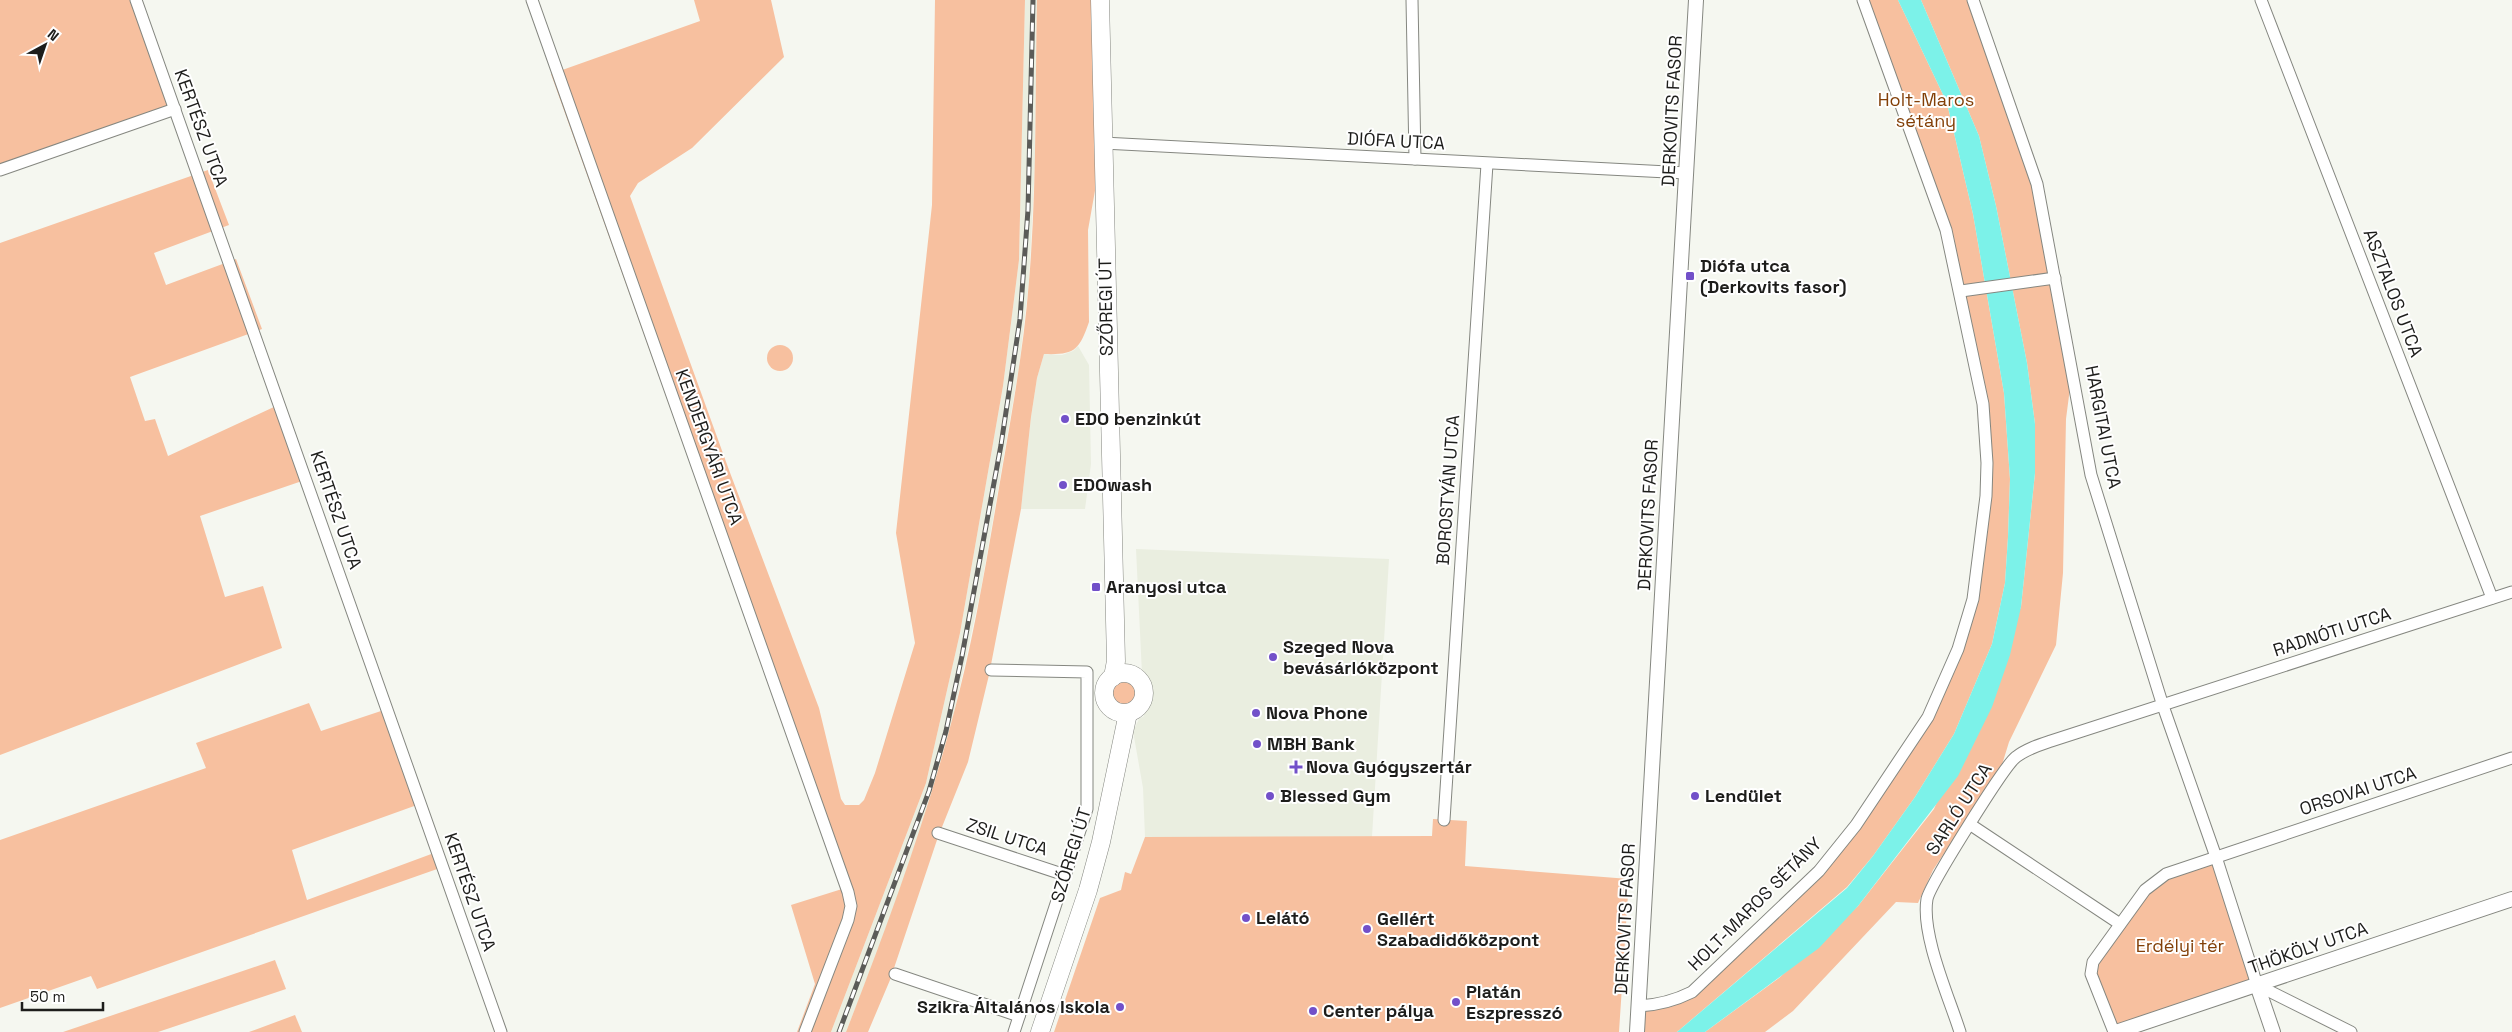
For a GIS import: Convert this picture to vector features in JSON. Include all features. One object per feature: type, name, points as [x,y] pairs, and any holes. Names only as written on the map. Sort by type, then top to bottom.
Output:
[{"type":"main road","name":"SZŐREGI ÚT","points":[[1100,0],[1116,661],[1113,677],[1109,681],[1105,692],[1107,703],[1122,712]]},
{"type":"main road","name":"SZŐREGI ÚT","points":[[1114,614],[1124,644],[1131,675],[1141,683],[1144,695],[1139,706],[1122,712]]},
{"type":"main road","points":[[1113,677],[1119,674],[1131,675]]},
{"type":"main road","name":"SZŐREGI ÚT","points":[[1040,1032],[1088,890],[1101,842],[1116,765],[1122,712]]},
{"type":"street","name":"KERTÉSZ UTCA","points":[[136,0],[501,1032]]},
{"type":"street","name":"KENDERGYÁRI UTCA","points":[[532,0],[851,906],[848,920],[805,1032]]},
{"type":"street","points":[[1412,0],[1415,159]]},
{"type":"street","name":"DERKOVITS FASOR","points":[[1638,1032],[1696,0]]},
{"type":"street","name":"HOLT-MAROS SÉTÁNY","points":[[1639,1006],[1664,1004],[1692,992],[1819,871],[1856,825],[1928,717],[1958,649],[1973,599],[1986,488],[1987,463],[1983,404],[1946,230],[1863,0]]},
{"type":"street","name":"HARGITAI UTCA","points":[[1973,0],[2037,184],[2091,476],[2163,706],[2216,857]]},
{"type":"street","name":"ASZTALOS UTCA","points":[[2261,0],[2492,598]]},
{"type":"street","points":[[0,170],[175,109]]},
{"type":"street","name":"DIÓFA UTCA","points":[[1103,144],[1687,173]]},
{"type":"street","name":"BOROSTYÁN UTCA","points":[[1444,820],[1487,164]]},
{"type":"street","points":[[1960,291],[2055,278]]},
{"type":"street","name":"RADNÓTI UTCA","points":[[2163,706],[2512,592]]},
{"type":"street","name":"SZŐREGI ÚT","points":[[991,670],[1088,672],[1087,808],[1014,1032]]},
{"type":"street","name":"SARLÓ UTCA","points":[[1960,1032],[1927,925],[1927,899],[1937,876],[2015,757],[2051,741],[2163,706]]},
{"type":"street","name":"ORSOVAI UTCA","points":[[2216,857],[2512,758]]},
{"type":"street","points":[[1971,825],[2120,924]]},
{"type":"street","name":"ZSIL UTCA","points":[[938,833],[1065,875]]},
{"type":"street","points":[[2115,1032],[2091,974],[2093,962],[2154,880],[2216,857],[2273,1032]]},
{"type":"street","name":"THÖKÖLY UTCA","points":[[2115,1032],[2512,899]]},
{"type":"street","points":[[895,974],[1019,1016]]},
{"type":"street","points":[[2257,985],[2351,1032]]},
{"type":"shaded area","points":[[1025,0],[1037,0],[1035,163],[1029,281],[1019,367],[981,589],[953,718],[922,825],[886,930],[846,1032],[831,1032],[926,783],[960,633],[1003,386],[1019,260]]},
{"type":"shaded area","points":[[1078,346],[1089,365],[1091,464],[1085,509],[1021,509],[1031,417],[1037,378],[1044,354],[1062,355],[1073,351]]},
{"type":"shaded area","points":[[1136,549],[1389,559],[1372,837],[1145,837],[1143,788],[1133,731],[1139,719],[1144,716]]},
{"type":"green space","points":[[0,0],[130,0],[169,105],[0,164]]},
{"type":"green space","points":[[694,0],[771,0],[784,57],[692,148],[638,183],[630,196],[729,470],[819,708],[841,799],[845,805],[859,805],[864,800],[875,773],[915,643],[896,533],[932,205],[935,0],[1025,0],[1019,260],[1003,386],[960,633],[926,783],[831,1032],[797,1032],[815,984],[791,905],[842,889],[551,74],[700,21]]},
{"type":"green space","points":[[1037,0],[1091,0],[1096,185],[1088,230],[1089,322],[1082,339],[1074,349],[1069,352],[1044,354],[1037,378],[1031,417],[1021,509],[989,675],[968,762],[938,837],[890,980],[868,1032],[846,1032],[917,839],[960,690],[980,598],[1021,355],[1027,306],[1035,176]]},
{"type":"green space","name":"Holt-Maros sétány","points":[[1863,0],[1898,0],[1947,103],[1973,214],[2004,393],[2010,479],[2005,583],[1992,644],[1954,734],[1915,797],[1873,856],[1847,887],[1677,1032],[1638,1032],[1639,1006],[1677,1000],[1819,871],[1919,730],[1973,599],[1987,463],[1961,291]]},
{"type":"green space","name":"Holt-Maros sétány","points":[[1921,0],[1970,0],[2035,194],[2070,388],[2066,419],[2063,573],[2056,645],[2009,742],[2001,768],[1933,870],[1918,903],[1896,902],[1793,1011],[1765,1032],[1705,1032],[1779,978],[1858,906],[1934,809],[2021,607],[2035,473],[2035,424],[2027,363],[1996,206],[1979,136]]},
{"type":"green space","points":[[208,170],[229,225],[154,253],[166,285],[236,259],[262,329],[130,377],[145,421],[155,419],[168,456],[276,406],[302,481],[200,516],[225,597],[263,586],[282,648],[0,755],[0,243]]},
{"type":"green space","points":[[780,345],[790,348],[793,358],[790,368],[780,371],[770,368],[767,358],[770,348]]},
{"type":"green space","points":[[1124,682],[1129,683],[1135,689],[1135,699],[1129,705],[1124,706],[1119,705],[1113,699],[1112,694],[1113,689],[1119,683]]},
{"type":"green space","points":[[309,703],[321,731],[384,710],[417,805],[292,850],[307,900],[434,853],[440,868],[97,989],[91,976],[0,1008],[0,840],[206,768],[196,743]]},
{"type":"green space","name":"Gellért Szabadidőközpont","points":[[1433,819],[1467,821],[1465,866],[1629,879],[1619,1032],[1054,1032],[1100,898],[1121,890],[1125,872],[1131,874],[1145,837],[1432,836]]},
{"type":"green space","name":"Erdélyi tér","points":[[2216,857],[2257,985],[2114,1032],[2093,962],[2145,890]]},
{"type":"green space","points":[[275,960],[286,989],[158,1032],[63,1032]]},
{"type":"green space","points":[[295,1015],[302,1032],[249,1032]]},
{"type":"water","points":[[1898,0],[1921,0],[1979,136],[1996,206],[2027,363],[2035,424],[2035,473],[2021,607],[2010,655],[1992,707],[1958,776],[1858,906],[1819,948],[1705,1032],[1677,1032],[1847,888],[1873,856],[1915,797],[1954,734],[1992,644],[2005,583],[2008,537],[2010,479],[2004,393],[1973,214],[1947,103]]},
{"type":"railway","points":[[839,1032],[929,791],[946,731],[962,656],[1001,445],[1020,319],[1028,210],[1033,0]]},
{"type":"place","name":"Diófa utca (Derkovits fasor)","points":[[1690,276]]},
{"type":"place","name":"EDO benzinkút","points":[[1065,419]]},
{"type":"place","name":"EDOwash","points":[[1063,485]]},
{"type":"place","name":"Aranyosi utca","points":[[1096,587]]},
{"type":"place","name":"Szeged Nova bevásárlóközpont","points":[[1273,657]]},
{"type":"place","name":"Nova Phone","points":[[1256,713]]},
{"type":"place","name":"MBH Bank","points":[[1257,744]]},
{"type":"place","name":"Nova Gyógyszertár","points":[[1296,767]]},
{"type":"place","name":"Blessed Gym","points":[[1270,796]]},
{"type":"place","name":"Lendület","points":[[1695,796]]},
{"type":"place","name":"Lelátó","points":[[1246,918]]},
{"type":"place","name":"Gellért Szabadidőközpont","points":[[1367,929]]},
{"type":"place","name":"Platán Eszpresszó","points":[[1456,1002]]},
{"type":"place","name":"Szikra Általános Iskola","points":[[1120,1007]]},
{"type":"place","name":"Center pálya","points":[[1313,1011]]}]
